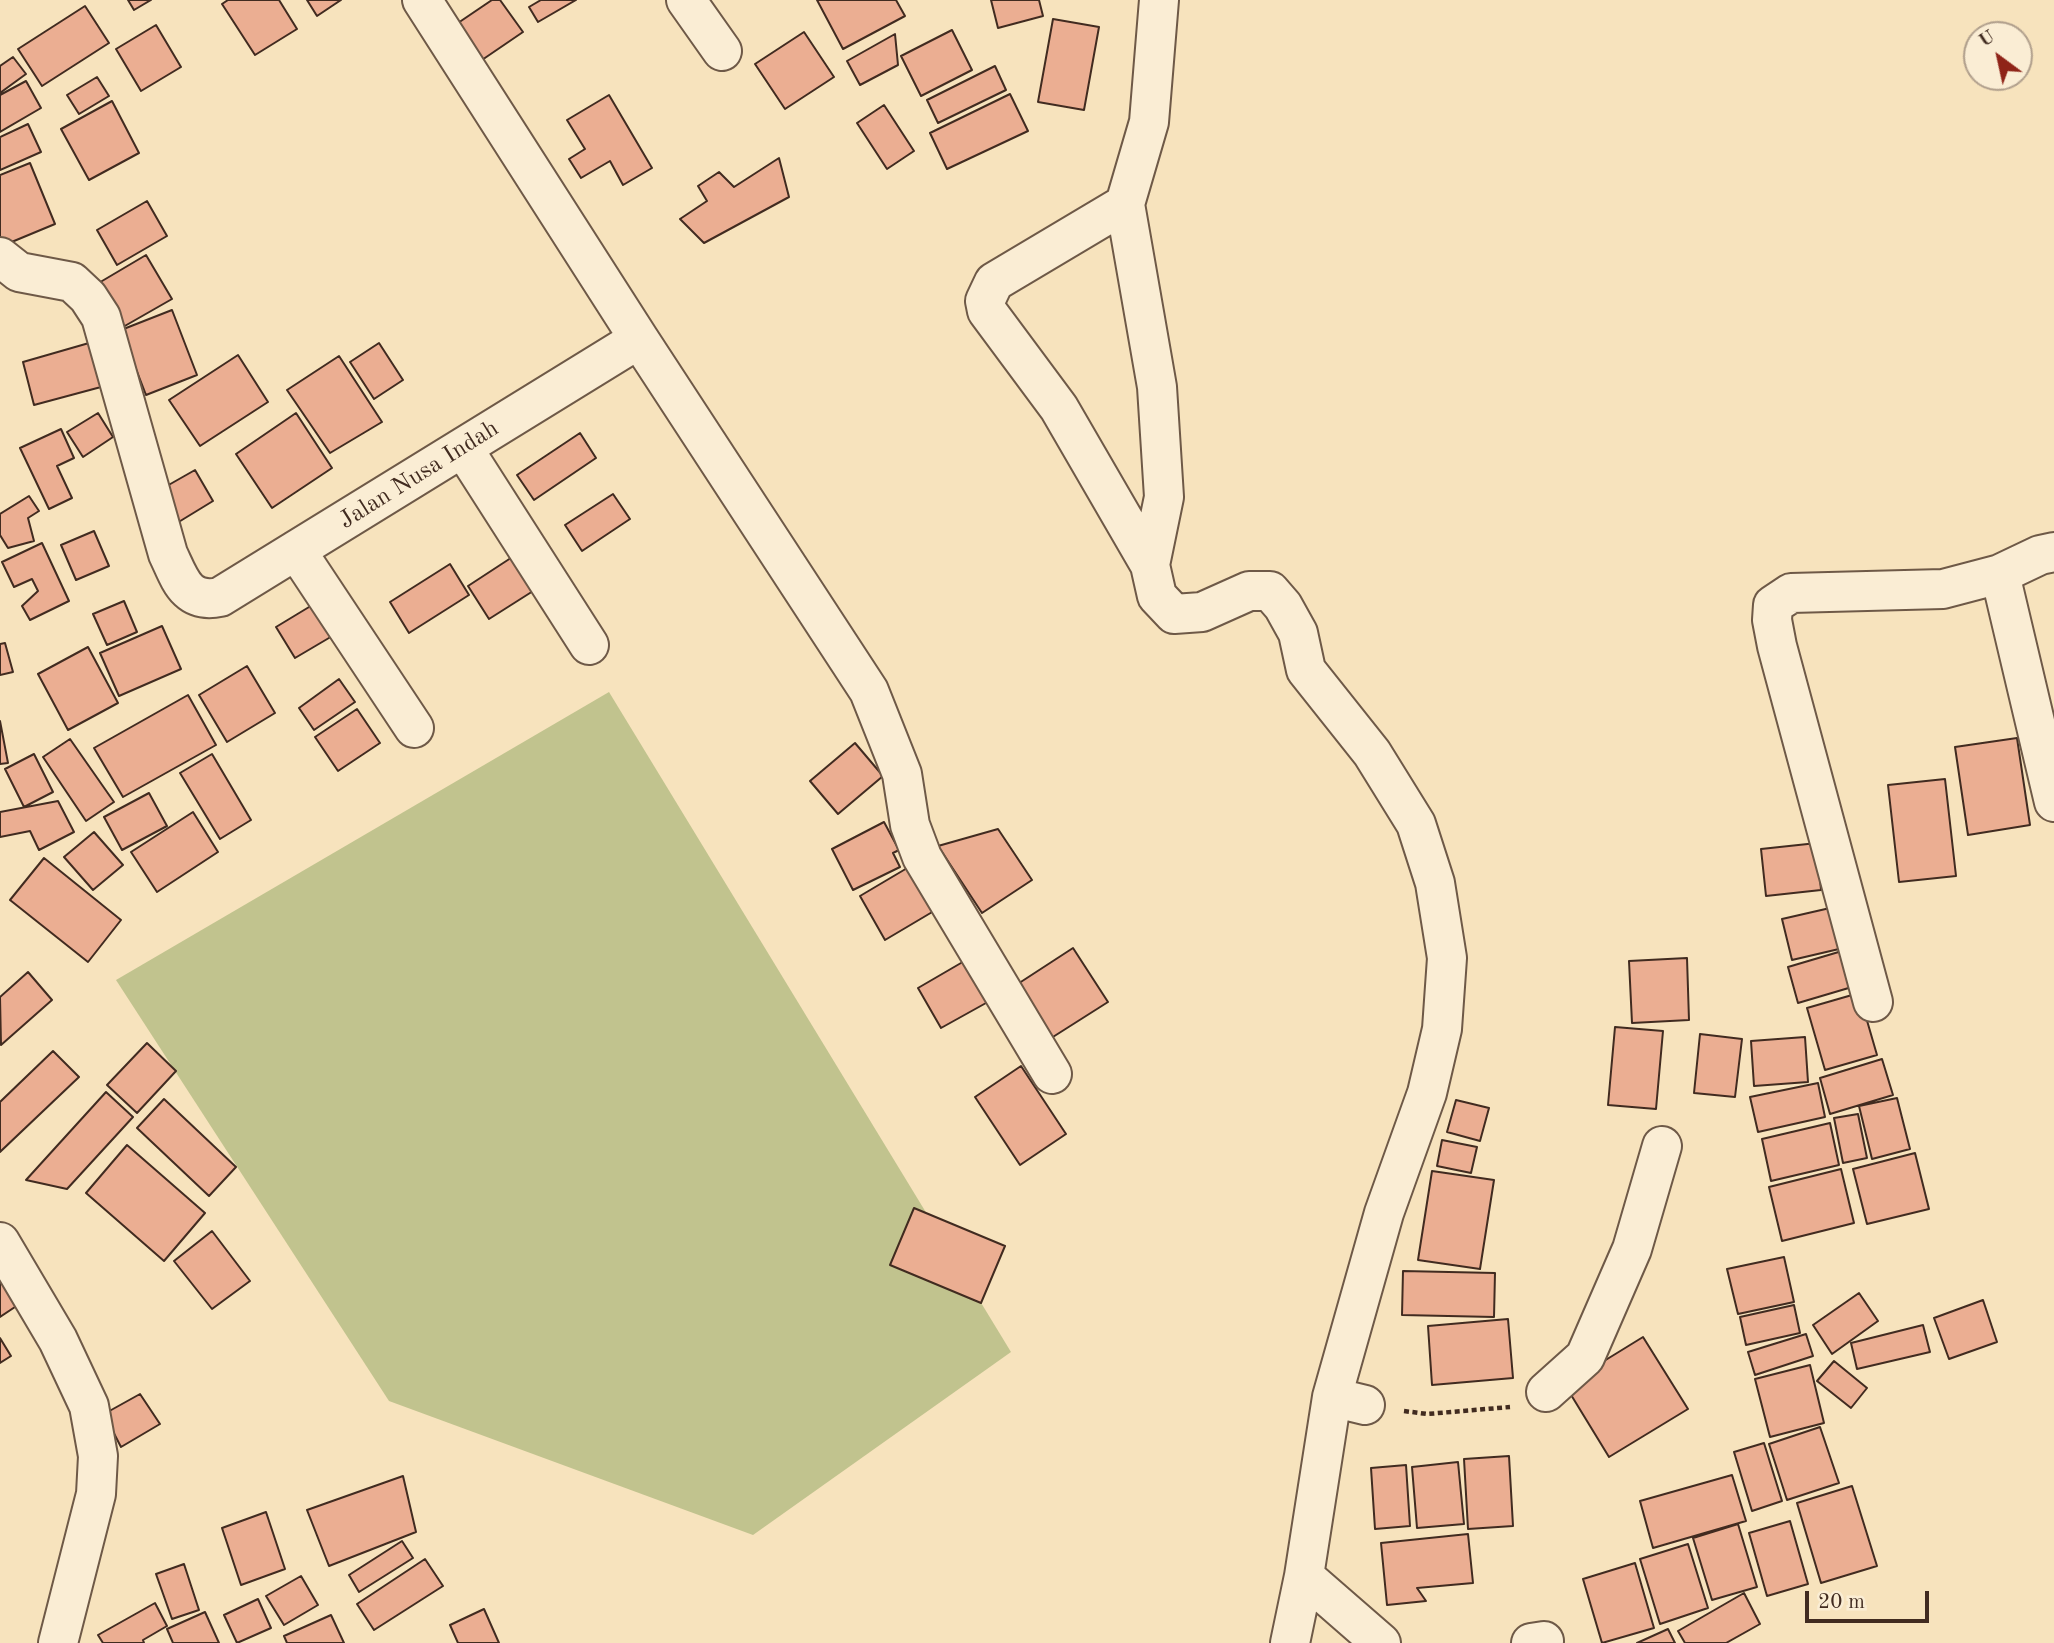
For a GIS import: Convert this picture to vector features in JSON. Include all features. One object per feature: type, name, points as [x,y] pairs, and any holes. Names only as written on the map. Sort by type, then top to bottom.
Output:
[{"type":"street","points":[[422,0],[869,691],[902,774],[911,825],[922,857],[1052,1074]]},
{"type":"street","points":[[686,0],[722,51]]},
{"type":"street","points":[[1150,565],[1164,497],[1157,387],[1125,204],[1149,122],[1159,0]]},
{"type":"street","points":[[1125,204],[994,282],[985,301],[987,311],[1059,408],[1150,565],[1157,596],[1174,614],[1202,611],[1249,591],[1270,591],[1283,606],[1298,634],[1306,670],[1372,753],[1416,824],[1435,883],[1447,958],[1443,1029],[1427,1094],[1384,1213],[1348,1401],[1290,1643]]},
{"type":"street","name":"Jalan Nusa Indah","points":[[0,257],[19,272],[72,282],[88,297],[101,317],[168,554],[182,585],[195,596],[207,600],[220,597],[639,339]]},
{"type":"street","points":[[463,448],[589,645]]},
{"type":"street","points":[[296,550],[414,728]]},
{"type":"street","points":[[1873,1002],[1777,646],[1772,620],[1773,606],[1791,593],[1943,589],[2000,574],[2040,555],[2054,552]]},
{"type":"street","points":[[2000,574],[2054,802]]},
{"type":"street","points":[[1546,1392],[1584,1357],[1632,1249],[1662,1146]]},
{"type":"street","points":[[0,1242],[58,1340],[89,1406],[98,1456],[96,1494],[58,1643]]},
{"type":"street","points":[[1304,1576],[1381,1643]]},
{"type":"path","points":[[1348,1401],[1427,1414],[1511,1407],[1546,1392]]},
{"type":"green space","points":[[609,692],[1011,1352],[753,1535],[389,1401],[116,980]]},
{"type":"building","points":[[128,0],[151,0],[134,10]]},
{"type":"building","points":[[228,0],[279,0],[297,29],[255,55],[222,4]]},
{"type":"building","points":[[307,0],[341,0],[317,16]]},
{"type":"building","points":[[492,0],[500,0],[523,32],[479,62],[455,25]]},
{"type":"building","points":[[541,0],[576,0],[538,22],[529,7]]},
{"type":"building","points":[[817,0],[896,0],[905,16],[843,49]]},
{"type":"building","points":[[991,0],[1039,0],[1043,16],[998,28]]},
{"type":"building","points":[[85,6],[109,43],[42,86],[18,49]]},
{"type":"building","points":[[1053,19],[1099,27],[1084,110],[1038,102]]},
{"type":"building","points":[[156,25],[181,67],[141,91],[116,49]]},
{"type":"building","points":[[952,30],[972,70],[921,96],[901,56]]},
{"type":"building","points":[[804,32],[834,77],[785,109],[755,64]]},
{"type":"building","points":[[895,34],[898,65],[860,85],[847,61]]},
{"type":"building","points":[[13,57],[26,74],[0,93],[0,66]]},
{"type":"building","points":[[995,66],[1006,90],[938,123],[927,100]]},
{"type":"building","points":[[97,77],[109,96],[79,114],[67,95]]},
{"type":"building","points":[[26,81],[41,108],[0,132],[0,95]]},
{"type":"building","points":[[1010,94],[1028,131],[947,169],[930,133]]},
{"type":"building","points":[[609,95],[652,168],[623,185],[610,161],[581,178],[569,159],[585,149],[567,120]]},
{"type":"building","points":[[112,101],[139,153],[89,180],[61,129]]},
{"type":"building","points":[[884,105],[914,151],[887,169],[857,123]]},
{"type":"building","points":[[28,124],[41,152],[0,170],[0,137]]},
{"type":"building","points":[[779,158],[789,197],[704,243],[680,219],[707,201],[698,186],[719,172],[734,187]]},
{"type":"building","points":[[30,163],[55,224],[2,246],[0,175]]},
{"type":"building","points":[[147,201],[167,236],[117,265],[97,230]]},
{"type":"building","points":[[146,255],[172,299],[123,327],[97,284]]},
{"type":"building","points":[[172,310],[197,375],[146,395],[121,330]]},
{"type":"building","points":[[89,343],[101,387],[34,405],[23,362]]},
{"type":"building","points":[[379,343],[403,380],[374,399],[350,362]]},
{"type":"building","points":[[238,355],[268,402],[200,446],[169,400]]},
{"type":"building","points":[[339,356],[382,422],[330,453],[287,390]]},
{"type":"building","points":[[98,413],[113,437],[83,457],[67,432]]},
{"type":"building","points":[[296,413],[332,468],[272,508],[236,454]]},
{"type":"building","points":[[61,429],[74,458],[57,466],[72,498],[49,509],[20,448]]},
{"type":"building","points":[[580,433],[596,458],[534,500],[517,475]]},
{"type":"building","points":[[195,470],[213,501],[177,523],[158,491]]},
{"type":"building","points":[[613,494],[630,519],[582,551],[565,525]]},
{"type":"building","points":[[29,496],[39,511],[28,518],[34,541],[8,548],[0,535],[0,514]]},
{"type":"building","points":[[94,531],[109,566],[76,580],[61,545]]},
{"type":"building","points":[[42,543],[69,601],[30,620],[22,606],[38,591],[32,579],[14,587],[2,562]]},
{"type":"building","points":[[520,552],[541,586],[489,619],[468,586]]},
{"type":"building","points":[[450,564],[469,595],[409,633],[390,602]]},
{"type":"building","points":[[124,601],[137,632],[107,645],[93,614]]},
{"type":"building","points":[[314,604],[334,635],[295,658],[276,627]]},
{"type":"building","points":[[162,626],[181,669],[119,696],[100,653]]},
{"type":"building","points":[[5,643],[13,672],[0,675],[0,644]]},
{"type":"building","points":[[88,647],[118,703],[68,730],[38,674]]},
{"type":"building","points":[[247,666],[275,713],[227,742],[199,695]]},
{"type":"building","points":[[339,679],[355,702],[314,730],[299,708]]},
{"type":"building","points":[[188,695],[216,745],[123,797],[94,748]]},
{"type":"building","points":[[357,709],[380,743],[338,771],[315,737]]},
{"type":"building","points":[[0,721],[8,763],[0,764]]},
{"type":"building","points":[[2017,738],[2030,825],[1968,835],[1955,747]]},
{"type":"building","points":[[70,739],[114,802],[86,821],[43,757]]},
{"type":"building","points":[[855,743],[883,776],[838,814],[810,781]]},
{"type":"building","points":[[34,754],[53,792],[24,807],[5,769]]},
{"type":"building","points":[[212,754],[251,820],[220,839],[180,773]]},
{"type":"building","points":[[1945,779],[1956,876],[1899,882],[1888,785]]},
{"type":"building","points":[[149,793],[167,826],[122,850],[104,817]]},
{"type":"building","points":[[58,801],[74,832],[39,850],[30,831],[0,837],[0,812]]},
{"type":"building","points":[[193,812],[218,852],[157,892],[131,852]]},
{"type":"building","points":[[884,822],[899,850],[893,853],[900,867],[853,890],[832,849]]},
{"type":"building","points":[[998,829],[1032,880],[982,913],[938,846]]},
{"type":"building","points":[[94,832],[123,865],[93,890],[64,857]]},
{"type":"building","points":[[1817,843],[1821,890],[1766,896],[1761,849]]},
{"type":"building","points":[[44,858],[121,920],[88,962],[10,900]]},
{"type":"building","points":[[914,864],[939,908],[885,940],[860,896]]},
{"type":"building","points":[[1830,908],[1839,949],[1792,960],[1782,919]]},
{"type":"building","points":[[1073,948],[1108,1002],[1045,1042],[1010,989]]},
{"type":"building","points":[[1842,951],[1852,987],[1798,1003],[1788,967]]},
{"type":"building","points":[[973,956],[995,998],[941,1028],[918,988]]},
{"type":"building","points":[[1687,958],[1689,1020],[1632,1023],[1629,961]]},
{"type":"building","points":[[28,972],[52,1000],[1,1045],[0,997]]},
{"type":"building","points":[[1859,993],[1877,1055],[1825,1070],[1807,1008]]},
{"type":"building","points":[[1615,1027],[1663,1031],[1656,1109],[1608,1105]]},
{"type":"building","points":[[1700,1034],[1742,1039],[1735,1097],[1694,1093]]},
{"type":"building","points":[[1805,1037],[1808,1082],[1754,1086],[1751,1041]]},
{"type":"building","points":[[147,1043],[176,1071],[137,1113],[107,1085]]},
{"type":"building","points":[[53,1051],[79,1077],[0,1152],[0,1102]]},
{"type":"building","points":[[1882,1059],[1893,1095],[1830,1114],[1820,1078]]},
{"type":"building","points":[[1021,1066],[1066,1134],[1020,1165],[975,1097]]},
{"type":"building","points":[[1818,1083],[1825,1117],[1758,1132],[1750,1097]]},
{"type":"building","points":[[106,1092],[133,1117],[67,1189],[26,1180]]},
{"type":"building","points":[[1897,1098],[1910,1149],[1872,1159],[1859,1106]]},
{"type":"building","points":[[164,1099],[236,1167],[209,1196],[137,1128]]},
{"type":"building","points":[[1456,1100],[1489,1108],[1480,1141],[1447,1132]]},
{"type":"building","points":[[1858,1114],[1867,1158],[1843,1163],[1834,1118]]},
{"type":"building","points":[[1830,1123],[1839,1165],[1771,1181],[1762,1139]]},
{"type":"building","points":[[1442,1140],[1477,1147],[1471,1173],[1437,1166]]},
{"type":"building","points":[[127,1145],[205,1213],[164,1261],[86,1193]]},
{"type":"building","points":[[1915,1153],[1929,1209],[1867,1224],[1853,1169]]},
{"type":"building","points":[[1841,1169],[1854,1223],[1782,1241],[1769,1187]]},
{"type":"building","points":[[1432,1171],[1494,1180],[1480,1269],[1418,1260]]},
{"type":"building","points":[[914,1208],[1005,1246],[981,1303],[890,1265]]},
{"type":"building","points":[[212,1231],[250,1281],[212,1309],[174,1261]]},
{"type":"building","points":[[1784,1257],[1794,1302],[1738,1314],[1727,1269]]},
{"type":"building","points":[[1403,1271],[1495,1273],[1494,1317],[1402,1315]]},
{"type":"building","points":[[0,1277],[21,1303],[0,1317]]},
{"type":"building","points":[[1859,1293],[1878,1321],[1832,1354],[1813,1325]]},
{"type":"building","points":[[1983,1300],[1997,1342],[1949,1359],[1934,1318]]},
{"type":"building","points":[[1794,1305],[1800,1333],[1746,1345],[1740,1317]]},
{"type":"building","points":[[1508,1319],[1513,1378],[1432,1385],[1428,1326]]},
{"type":"building","points":[[1923,1325],[1930,1352],[1857,1369],[1851,1343]]},
{"type":"building","points":[[1806,1334],[1813,1356],[1755,1375],[1748,1352]]},
{"type":"building","points":[[1643,1337],[1688,1409],[1609,1457],[1565,1385]]},
{"type":"building","points":[[0,1338],[11,1356],[0,1363]]},
{"type":"building","points":[[1834,1361],[1867,1388],[1851,1408],[1817,1381]]},
{"type":"building","points":[[1810,1365],[1824,1423],[1770,1437],[1755,1379]]},
{"type":"building","points":[[140,1394],[160,1424],[121,1447],[104,1414]]},
{"type":"building","points":[[1820,1427],[1839,1483],[1787,1500],[1769,1444]]},
{"type":"building","points":[[1764,1443],[1782,1501],[1752,1511],[1734,1452]]},
{"type":"building","points":[[1509,1456],[1513,1526],[1468,1529],[1464,1459]]},
{"type":"building","points":[[1458,1462],[1464,1524],[1417,1528],[1412,1467]]},
{"type":"building","points":[[1406,1465],[1410,1526],[1375,1529],[1371,1468]]},
{"type":"building","points":[[1732,1475],[1746,1521],[1653,1548],[1640,1501]]},
{"type":"building","points":[[403,1476],[416,1532],[329,1566],[307,1510]]},
{"type":"building","points":[[1852,1486],[1877,1566],[1821,1583],[1797,1503]]},
{"type":"building","points":[[266,1512],[285,1569],[241,1585],[222,1528]]},
{"type":"building","points":[[1790,1521],[1808,1584],[1767,1596],[1749,1533]]},
{"type":"building","points":[[1738,1524],[1757,1587],[1712,1600],[1693,1538]]},
{"type":"building","points":[[1468,1534],[1473,1583],[1417,1588],[1426,1601],[1387,1605],[1381,1543]]},
{"type":"building","points":[[402,1541],[413,1558],[359,1592],[349,1575]]},
{"type":"building","points":[[1688,1544],[1708,1608],[1660,1624],[1640,1559]]},
{"type":"building","points":[[425,1559],[443,1586],[374,1630],[357,1604]]},
{"type":"building","points":[[1635,1563],[1654,1628],[1602,1643],[1583,1579]]},
{"type":"building","points":[[184,1564],[199,1610],[172,1619],[156,1574]]},
{"type":"building","points":[[301,1576],[318,1605],[284,1625],[266,1596]]},
{"type":"building","points":[[1744,1593],[1760,1624],[1726,1643],[1685,1643],[1678,1631]]},
{"type":"building","points":[[258,1599],[271,1628],[237,1643],[224,1615]]},
{"type":"building","points":[[155,1603],[167,1626],[143,1640],[144,1643],[103,1643],[98,1635]]},
{"type":"building","points":[[484,1609],[499,1643],[458,1643],[450,1625]]},
{"type":"building","points":[[205,1612],[219,1643],[173,1643],[167,1629]]},
{"type":"building","points":[[331,1615],[344,1643],[287,1643],[284,1636]]},
{"type":"building","points":[[1668,1629],[1675,1643],[1637,1643]]}]
